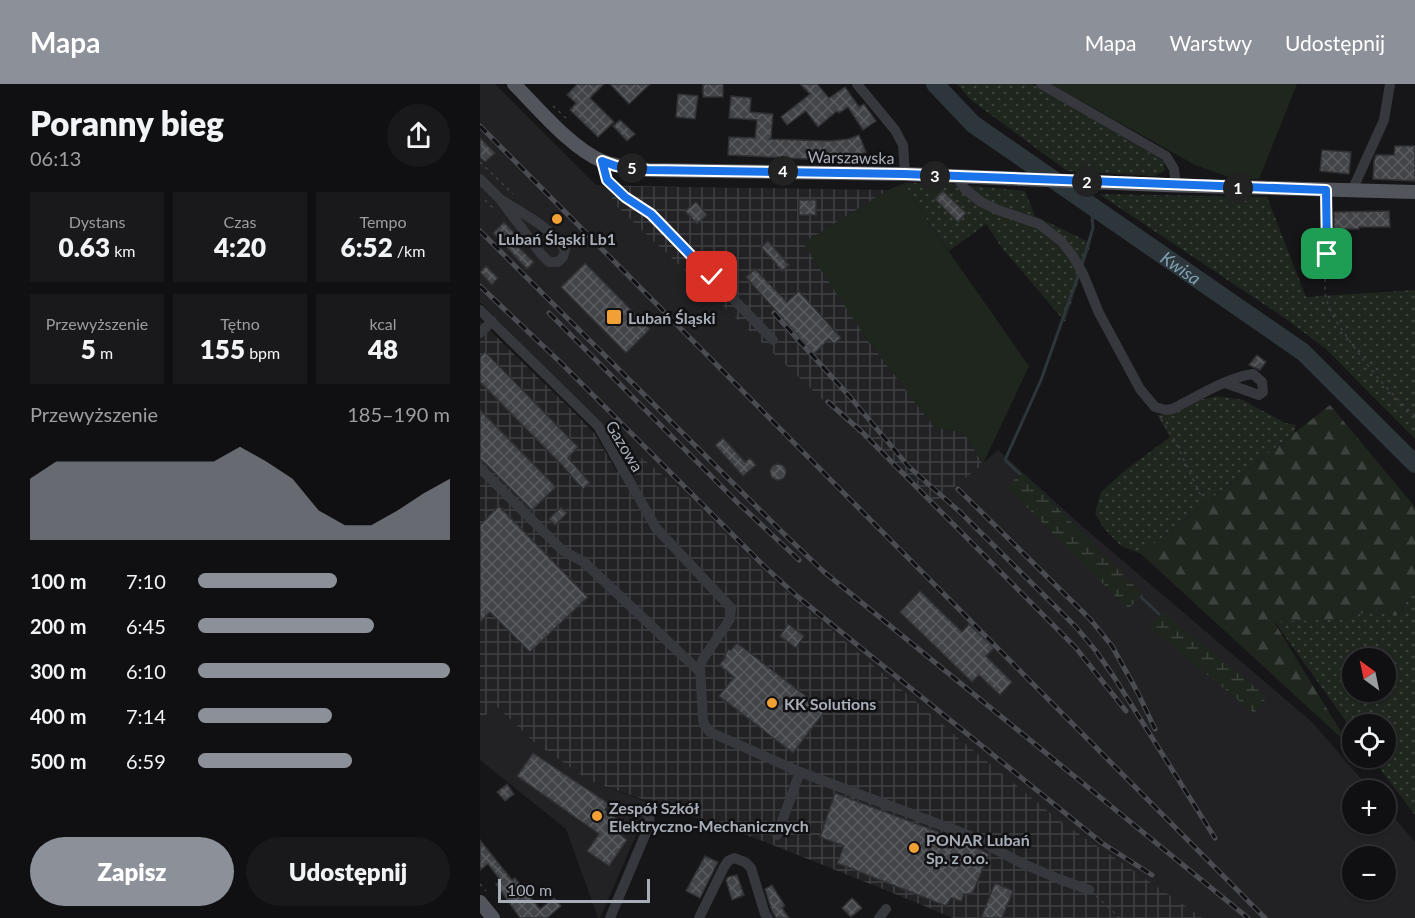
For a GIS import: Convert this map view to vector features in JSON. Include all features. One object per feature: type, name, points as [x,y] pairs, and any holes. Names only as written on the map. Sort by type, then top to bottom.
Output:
[{"type":"main road","name":"Warszawska","points":[[514,84],[585,152],[616,166],[648,170],[904,174],[1415,192]]},
{"type":"main road","points":[[480,902],[493,918]]},
{"type":"street","points":[[857,84],[895,130],[903,145],[904,174]]},
{"type":"street","points":[[1041,84],[1166,156],[1174,169],[1169,185]]},
{"type":"street","points":[[1355,191],[1355,184],[1384,120],[1390,84]]},
{"type":"street","points":[[602,161],[607,180],[625,197],[651,214],[773,340]]},
{"type":"street","points":[[959,176],[965,189],[981,202],[1039,224],[1065,245],[1083,274],[1134,380],[1150,403],[1160,410],[1172,409],[1225,383]]},
{"type":"street","points":[[480,179],[500,199],[541,254],[549,262],[558,262],[565,249],[558,240],[542,225],[500,199]]},
{"type":"street","points":[[1326,190],[1327,254]]},
{"type":"street","name":"Gazowa","points":[[480,310],[598,426],[656,528],[731,608],[730,619],[703,659],[700,672]]},
{"type":"street","points":[[480,333],[492,321]]},
{"type":"street","points":[[480,468],[563,551],[584,562],[700,672],[703,720],[707,730],[800,772],[973,837],[1021,863],[1089,890]]},
{"type":"street","points":[[777,835],[800,772]]},
{"type":"street","points":[[610,918],[651,819],[642,809]]},
{"type":"street","points":[[699,918],[724,867],[734,858],[745,862],[751,868],[768,918]]},
{"type":"street","points":[[879,918],[886,909]]},
{"type":"path","points":[[605,255],[608,252]]},
{"type":"path","points":[[1327,254],[1325,291],[1329,309],[1368,366],[1415,416]]},
{"type":"path","points":[[630,280],[633,277]]},
{"type":"path","points":[[540,295],[544,292]]},
{"type":"path","points":[[661,312],[664,309]]},
{"type":"path","points":[[577,332],[581,329]]},
{"type":"path","points":[[1150,403],[1175,441],[1202,498]]},
{"type":"path","points":[[1089,890],[1120,918]]},
{"type":"shaded area","points":[[480,84],[495,84],[596,185],[819,190],[804,243],[867,339],[934,427],[964,433],[983,463],[998,450],[1082,526],[1312,722],[1342,757],[1342,768],[1352,768],[1362,780],[1342,780],[1342,834],[1396,834],[1396,820],[1415,842],[1415,918],[1182,918],[1020,805],[674,496],[480,302]]},
{"type":"shaded area","points":[[623,186],[888,190],[804,243],[867,339],[934,427],[964,433],[983,464],[931,505],[869,443],[610,200]]},
{"type":"shaded area","points":[[480,321],[595,434],[617,472],[638,455],[683,491],[766,574],[969,747],[1060,821],[1203,918],[953,918],[760,840],[590,781],[535,743],[495,705],[480,721]]},
{"type":"shaded area","name":"Zespół Szkół Elektryczno-Mechanicznych","points":[[495,705],[535,743],[590,781],[650,803],[600,918],[598,918],[566,829],[480,760],[480,721]]},
{"type":"green space","points":[[957,84],[1032,84],[1162,160],[1165,171],[1154,176],[1067,171],[971,100]]},
{"type":"green space","points":[[1051,84],[1297,84],[1259,179],[1232,178],[1195,165]]},
{"type":"green space","points":[[904,183],[943,183],[1025,191],[1035,216],[1091,243],[1065,322],[1004,251],[986,224],[949,251]],"holes":[[[943,191],[966,213],[958,221],[935,199]]]},
{"type":"green space","points":[[904,183],[929,223],[1029,366],[983,464],[964,433],[934,427],[867,339],[803,243],[888,190]]},
{"type":"green space","points":[[1099,194],[1267,197],[1306,297],[1415,290],[1415,439],[1326,349],[1286,319]]},
{"type":"green space","points":[[1217,396],[1243,400],[1285,423],[1296,425],[1294,433],[1141,554],[1121,546],[1103,527],[1095,513],[1101,492],[1123,472],[1170,437],[1157,415],[1172,414],[1195,401]]},
{"type":"green space","points":[[1330,405],[1415,507],[1415,593],[1403,605],[1402,614],[1387,616],[1376,609],[1343,619],[1274,622],[1342,734],[1342,739],[1141,554]]},
{"type":"green space","points":[[1022,472],[1143,595],[1128,609],[1007,487]]},
{"type":"green space","points":[[1415,593],[1415,815],[1396,790],[1396,780],[1389,780],[1380,768],[1396,768],[1396,714],[1342,716],[1274,621],[1343,619],[1376,609],[1388,616],[1402,614],[1403,605]]},
{"type":"green space","points":[[1162,611],[1267,697],[1254,713],[1149,627]]},
{"type":"building","points":[[577,84],[604,84],[590,98],[614,122],[598,137],[570,110],[576,103],[567,95]]},
{"type":"building","points":[[610,84],[650,84],[629,104]]},
{"type":"building","points":[[703,84],[723,84],[723,97],[703,97]]},
{"type":"building","points":[[800,84],[817,84],[829,98],[845,87],[859,107],[864,104],[876,121],[863,130],[848,107],[839,113],[837,111],[818,127],[806,111],[787,125],[781,117],[810,94]]},
{"type":"building","points":[[678,94],[698,96],[695,119],[676,117]]},
{"type":"building","points":[[731,96],[751,98],[750,112],[773,114],[771,138],[769,139],[829,141],[859,135],[866,152],[849,159],[827,160],[728,155],[729,137],[755,138],[757,120],[729,118]]},
{"type":"building","points":[[620,120],[635,134],[627,141],[613,126]]},
{"type":"building","points":[[480,138],[495,153],[485,162],[480,157]]},
{"type":"building","points":[[1395,146],[1415,146],[1415,181],[1373,179],[1376,155],[1394,155]]},
{"type":"building","points":[[1322,150],[1351,152],[1349,174],[1320,171]]},
{"type":"building","points":[[943,191],[966,213],[958,222],[935,199]]},
{"type":"building","points":[[799,200],[816,200],[816,215],[799,215]]},
{"type":"building","points":[[696,202],[707,215],[697,224],[685,211]]},
{"type":"building","points":[[1389,211],[1390,227],[1342,229],[1342,257],[1334,257],[1334,212]]},
{"type":"building","points":[[504,222],[519,238],[514,243],[534,262],[527,269],[493,233]]},
{"type":"building","points":[[768,241],[789,265],[782,271],[761,247]]},
{"type":"building","points":[[585,263],[650,329],[626,353],[561,287]]},
{"type":"building","points":[[486,266],[498,278],[492,285],[480,272]]},
{"type":"building","points":[[755,269],[787,302],[799,291],[841,338],[834,344],[829,339],[814,354],[746,277]]},
{"type":"building","points":[[485,352],[578,447],[568,458],[590,483],[583,489],[480,382],[480,357]]},
{"type":"building","points":[[1257,355],[1266,362],[1260,370],[1249,365]]},
{"type":"building","points":[[480,410],[556,487],[532,510],[480,460]]},
{"type":"building","points":[[723,438],[745,462],[750,458],[756,465],[743,476],[715,445]]},
{"type":"building","points":[[775,464],[781,464],[786,472],[784,478],[775,480],[770,475],[770,469]]},
{"type":"building","points":[[499,506],[588,597],[530,652],[490,612],[480,622],[480,525]]},
{"type":"building","points":[[561,507],[567,513],[555,525],[549,519]]},
{"type":"building","points":[[920,591],[962,632],[969,624],[994,648],[986,656],[1012,682],[1000,695],[979,675],[972,682],[900,612]]},
{"type":"building","points":[[788,624],[804,636],[796,648],[780,636]]},
{"type":"building","name":"KK Solutions","points":[[737,643],[825,711],[793,753],[719,696],[734,677],[719,665],[728,650],[731,650]]},
{"type":"building","points":[[533,753],[609,804],[605,810],[627,826],[621,835],[627,840],[609,866],[587,851],[599,834],[517,776]]},
{"type":"building","points":[[507,784],[514,794],[505,801],[497,792]]},
{"type":"building","name":"PONAR Lubań Sp. z o.o.","points":[[835,793],[970,844],[989,854],[972,894],[964,894],[961,901],[951,898],[946,906],[837,863],[844,846],[820,837]]},
{"type":"building","points":[[480,840],[512,880],[515,878],[540,909],[554,898],[561,906],[547,918],[520,918],[496,884],[501,881],[488,864],[480,870]]},
{"type":"building","points":[[705,856],[718,862],[700,898],[686,891]]},
{"type":"building","points":[[737,875],[744,895],[732,900],[726,880],[728,877]]},
{"type":"building","points":[[995,883],[1013,891],[1002,918],[981,918]]},
{"type":"building","points":[[772,885],[785,906],[782,908],[789,918],[776,918],[772,911],[765,889]]},
{"type":"building","points":[[852,898],[862,908],[851,917],[842,908]]},
{"type":"waterway","name":"Kwisa","points":[[935,84],[973,124],[1303,352],[1415,464]]},
{"type":"waterway","points":[[1082,264],[1093,228],[1091,204]]},
{"type":"waterway","points":[[1020,474],[1005,460],[1041,380],[1079,273]]},
{"type":"waterway","points":[[1141,597],[1159,614]]},
{"type":"railway","points":[[480,126],[1265,918]]},
{"type":"railway","points":[[480,231],[823,571],[1248,918]]},
{"type":"railway","points":[[480,286],[798,597],[1102,843],[1152,875]]},
{"type":"railway","points":[[549,313],[737,502],[799,560]]},
{"type":"railway","points":[[774,313],[850,397],[908,466],[959,511],[1076,627],[1114,677],[1215,838]]},
{"type":"railway","points":[[828,402],[861,431],[1076,648],[1126,711]]},
{"type":"railway","points":[[958,489],[1090,619],[1112,646],[1155,729]]},
{"type":"place","name":"Lubań Śląski Lb1","points":[[557,219]]},
{"type":"place","name":"Lubań Śląski","points":[[614,317]]},
{"type":"place","name":"KK Solutions","points":[[772,703]]},
{"type":"place","name":"Zespół Szkół Elektryczno-Mechanicznych","points":[[597,816]]},
{"type":"place","name":"PONAR Lubań Sp. z o.o.","points":[[914,848]]},
{"type":"route","points":[[712,277],[651,214],[625,197],[607,180],[602,161],[616,166],[648,170],[904,174],[1326,190],[1327,254]]}]
